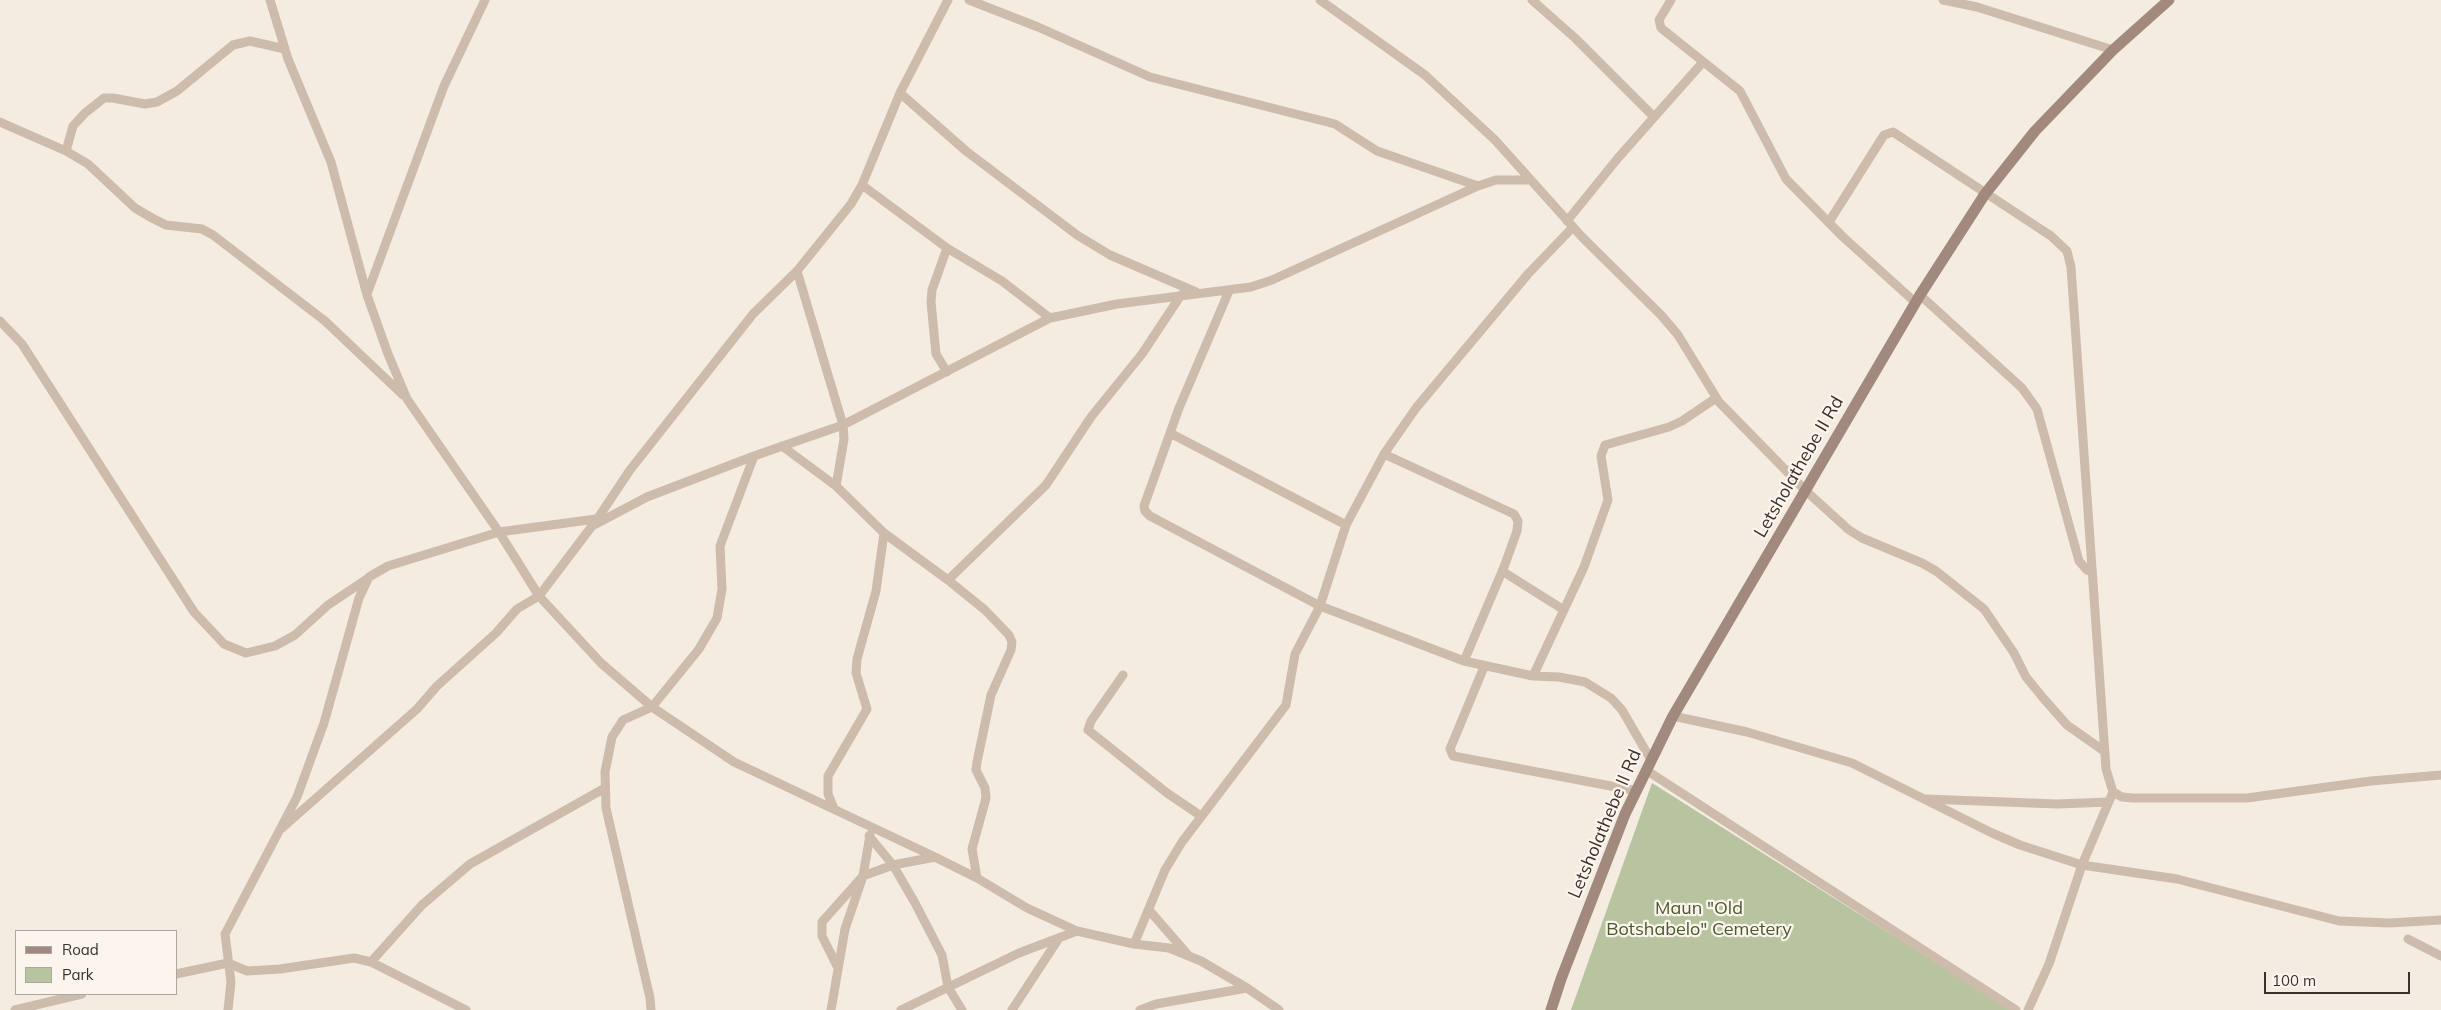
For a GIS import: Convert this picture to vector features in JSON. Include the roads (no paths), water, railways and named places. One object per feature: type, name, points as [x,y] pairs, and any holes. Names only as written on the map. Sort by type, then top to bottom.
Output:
[{"type":"street","points":[[270,0],[285,49],[330,162],[367,295],[388,354],[407,399]]},
{"type":"street","points":[[367,295],[444,86],[485,0]]},
{"type":"street","points":[[281,829],[418,709],[437,686],[496,634],[517,608],[539,596],[594,523],[630,470],[753,314],[797,271],[851,204],[862,185],[900,93],[948,0]]},
{"type":"street","points":[[969,0],[1038,27],[1150,77],[1335,124],[1377,151],[1478,186]]},
{"type":"street","points":[[1320,0],[1424,76],[1503,148],[1528,180],[1665,320],[1678,335],[1716,398],[1806,491],[1849,530],[1862,538],[1922,563],[1936,571],[1984,609],[2014,653],[2026,677],[2044,699],[2067,724],[2104,751]]},
{"type":"street","points":[[1532,0],[1575,38],[1654,117]]},
{"type":"street","points":[[1671,0],[1658,20],[1661,28],[1740,91],[1786,179],[1829,222],[2022,388],[2037,409],[2080,561],[2087,570],[2092,572]]},
{"type":"street","points":[[1943,0],[1977,7],[2114,50]]},
{"type":"street","name":"Letsholathebe II Rd","points":[[1551,1010],[1584,918],[1637,791],[1673,716],[1918,299],[1985,194],[2053,110],[2114,50],[2169,0]]},
{"type":"street","points":[[66,150],[74,126],[85,113],[104,98],[145,104],[157,102],[178,91],[233,45],[250,41],[285,49]]},
{"type":"street","points":[[1134,944],[1165,870],[1201,816],[1286,706],[1295,654],[1320,606],[1346,525],[1384,454],[1429,392],[1570,224],[1654,117],[1703,62]]},
{"type":"street","points":[[900,93],[966,151],[1077,235],[1110,255],[1198,293]]},
{"type":"street","points":[[0,122],[66,150],[88,164],[135,208],[152,218],[166,224],[202,229],[240,254],[325,321],[407,399],[499,532],[539,596],[601,663],[652,707],[734,762],[834,809],[870,832],[935,857],[977,878],[1027,908],[1077,931],[1134,944],[1169,948],[1190,956],[1247,988],[1279,1010]]},
{"type":"street","points":[[1829,222],[1884,135],[1889,132],[1897,133],[1985,194],[2051,236],[2067,252],[2070,260],[2104,751],[2106,768],[2113,792],[2082,865],[2049,964],[2028,1010]]},
{"type":"street","points":[[0,321],[22,344],[194,612],[224,644],[246,653],[275,646],[295,635],[328,605],[388,566],[499,532],[594,523],[647,497],[843,424],[1050,318],[1074,312],[1251,287],[1272,280],[1478,186],[1496,180],[1528,180]]},
{"type":"street","points":[[862,185],[947,248],[990,274],[1050,318]]},
{"type":"street","points":[[947,248],[932,290],[930,302],[936,354],[947,372]]},
{"type":"street","points":[[797,271],[843,424],[844,439],[836,486]]},
{"type":"street","points":[[1230,291],[1170,432],[1144,506],[1145,511],[1150,516],[1320,606],[1464,661],[1484,667],[1533,676],[1573,678],[1605,693],[1622,710],[1649,765],[2016,1010]]},
{"type":"street","points":[[948,580],[1046,485],[1091,417],[1142,354],[1181,296]]},
{"type":"street","points":[[1533,676],[1584,566],[1608,500],[1600,456],[1606,445],[1669,427],[1682,421],[1716,398]]},
{"type":"street","points":[[1170,432],[1346,525]]},
{"type":"street","points":[[782,446],[836,486],[884,533],[985,610],[1009,635],[1012,642],[1011,650],[991,695],[977,762],[976,770],[986,788],[986,798],[972,849],[977,878]]},
{"type":"street","points":[[1384,454],[1516,517],[1519,525],[1517,531],[1464,661]]},
{"type":"street","points":[[651,1010],[650,998],[606,808],[604,772],[612,737],[623,720],[652,707],[699,649],[717,618],[722,589],[720,546],[754,456]]},
{"type":"street","points":[[834,809],[828,794],[828,776],[867,709],[856,673],[857,660],[876,591],[884,533]]},
{"type":"street","points":[[1502,571],[1564,610]]},
{"type":"street","points":[[228,1010],[231,982],[225,934],[297,797],[314,750],[359,598],[369,577]]},
{"type":"street","points":[[1484,667],[1452,743],[1450,749],[1453,756],[1637,791]]},
{"type":"street","points":[[1123,675],[1091,721],[1088,730],[1167,793],[1201,816]]},
{"type":"street","points":[[1673,716],[1748,732],[1852,763],[2012,842],[2082,865],[2177,879],[2339,921],[2390,923],[2441,920]]},
{"type":"street","points":[[2113,792],[2133,798],[2247,798],[2371,781],[2441,775]]},
{"type":"street","points":[[370,962],[422,905],[470,864],[605,788]]},
{"type":"street","points":[[1921,798],[2057,804],[2108,802]]},
{"type":"street","points":[[870,832],[893,864],[942,955],[948,987],[962,1010]]},
{"type":"street","points":[[831,1010],[837,966],[845,929],[863,876],[870,832]]},
{"type":"street","points":[[837,966],[822,936],[822,922],[863,876],[893,864],[935,857]]},
{"type":"street","points":[[1149,910],[1190,956]]},
{"type":"street","points":[[902,1010],[1019,953],[1077,931]]},
{"type":"street","points":[[1012,1010],[1059,938]]},
{"type":"street","points":[[2408,938],[2441,956]]},
{"type":"street","points":[[178,974],[228,963],[247,971],[280,970],[354,958],[370,962],[466,1010]]},
{"type":"street","points":[[1140,1010],[1156,1004],[1247,988]]},
{"type":"street","points":[[15,1010],[78,995]]},
{"type":"park label","name":"Maun \"Old Botshabelo\" Cemetery","points":[[1699,920]]}]
